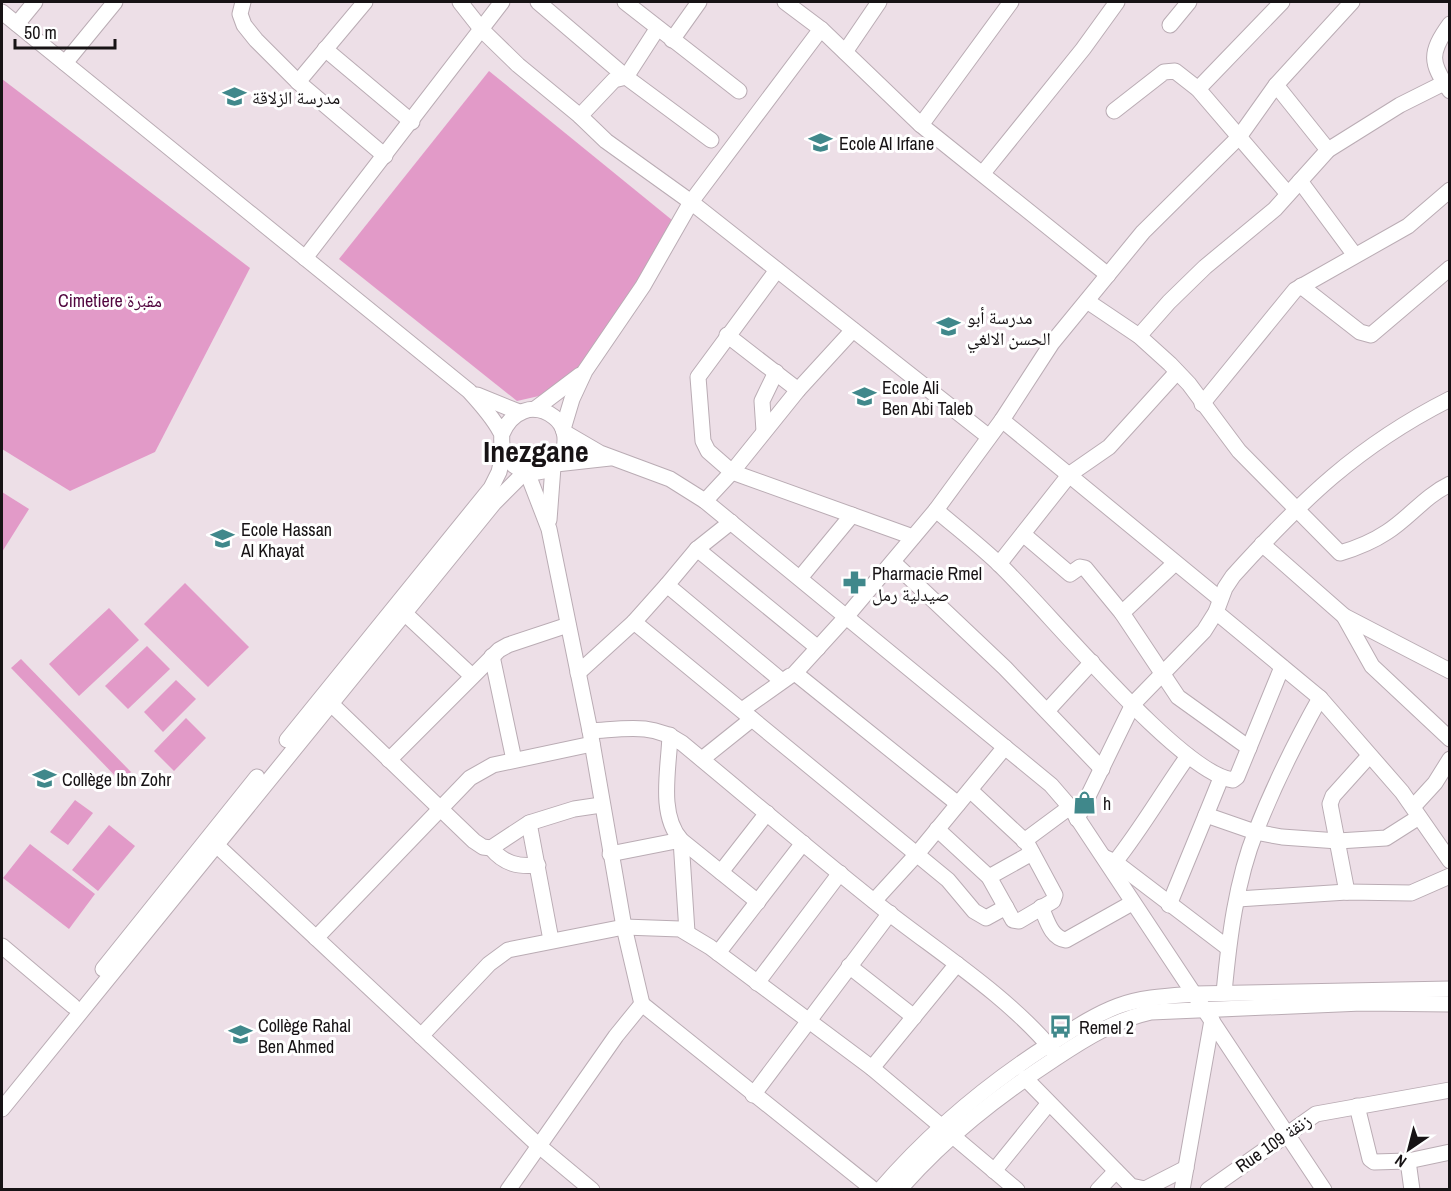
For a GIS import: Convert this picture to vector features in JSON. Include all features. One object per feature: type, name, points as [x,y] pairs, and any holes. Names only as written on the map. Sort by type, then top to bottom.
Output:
[{"type":"street","points":[[16,24],[35,2]]},
{"type":"street","points":[[64,63],[115,2]]},
{"type":"street","points":[[243,2],[240,14],[247,30],[298,82],[385,156]]},
{"type":"street","points":[[298,82],[365,2]]},
{"type":"street","points":[[460,2],[482,30],[518,65],[580,116],[606,141],[691,201],[989,437]]},
{"type":"street","points":[[305,258],[502,2]]},
{"type":"street","points":[[538,2],[626,77],[711,140]]},
{"type":"street","points":[[625,2],[739,91]]},
{"type":"street","points":[[672,40],[699,2]]},
{"type":"street","points":[[845,52],[879,2]]},
{"type":"street","points":[[921,125],[1011,2]]},
{"type":"street","points":[[983,173],[1083,49],[1117,2]]},
{"type":"street","points":[[1170,25],[1189,2]]},
{"type":"street","points":[[1198,89],[1282,2]]},
{"type":"street","points":[[702,759],[747,714],[789,677],[846,617],[936,510],[1002,420],[1052,343],[1172,201],[1239,137],[1276,85],[1352,2]]},
{"type":"street","points":[[790,3],[821,29],[921,125],[1108,275]]},
{"type":"street","points":[[2,12],[469,391],[502,434]]},
{"type":"street","points":[[1139,336],[1176,295],[1239,236],[1275,208],[1328,150],[1400,105],[1446,88],[1432,57],[1435,46],[1449,24]]},
{"type":"street","points":[[580,116],[614,80],[626,77],[657,29]]},
{"type":"street","points":[[504,451],[512,464],[526,472],[545,471],[554,465],[565,447],[564,430],[572,399],[585,371],[643,286],[691,201],[821,29]]},
{"type":"street","points":[[325,49],[411,122]]},
{"type":"street","points":[[1114,111],[1168,70],[1175,71],[1198,89],[1288,194]]},
{"type":"street","points":[[1276,85],[1328,150]]},
{"type":"street","points":[[1300,181],[1354,254]]},
{"type":"street","points":[[1202,404],[1288,298],[1301,286],[1354,254],[1408,226],[1449,190]]},
{"type":"street","points":[[1301,286],[1360,332],[1371,335],[1449,267]]},
{"type":"street","points":[[777,270],[701,369],[697,386],[703,441],[708,451],[732,472],[913,537]]},
{"type":"street","points":[[1088,301],[1139,336],[1178,372],[1239,451],[1340,553],[1357,549],[1388,532],[1437,490],[1449,484]]},
{"type":"street","points":[[705,501],[732,472],[798,390],[853,330]]},
{"type":"street","points":[[728,335],[798,390]]},
{"type":"street","points":[[535,409],[585,371]]},
{"type":"street","points":[[764,431],[762,400],[776,372]]},
{"type":"street","points":[[999,564],[1070,474],[1109,447],[1178,372]]},
{"type":"street","points":[[469,391],[519,412],[535,409],[546,412],[556,418],[564,430],[613,458],[670,479],[705,501],[1051,786],[1108,859],[1132,903],[1324,1190]]},
{"type":"street","points":[[988,877],[1074,813],[1102,769],[1132,704],[1204,631],[1233,576],[1296,507],[1380,437],[1449,399]]},
{"type":"street","points":[[400,609],[490,488],[499,472],[504,451],[502,434],[506,425],[519,412]]},
{"type":"street","points":[[1002,420],[1175,563],[1282,667],[1320,698],[1416,812],[1449,861]]},
{"type":"street","points":[[554,465],[613,458]]},
{"type":"street","points":[[549,529],[554,465]]},
{"type":"street","points":[[526,472],[549,529],[591,738],[624,927],[642,1004],[874,1190]]},
{"type":"street","points":[[2,1109],[212,841],[400,609],[494,502],[526,472]]},
{"type":"street","points":[[936,510],[999,564],[1132,704],[1188,756],[1221,777],[1235,779],[1282,667]]},
{"type":"street","points":[[800,578],[852,515]]},
{"type":"street","points":[[578,673],[634,622],[697,549],[730,522]]},
{"type":"street","points":[[1023,534],[1068,573],[1072,574],[1080,567],[1085,568],[1122,613],[1186,704],[1249,748]]},
{"type":"street","points":[[1263,544],[1344,616],[1449,672]]},
{"type":"street","points":[[697,549],[818,648]]},
{"type":"street","points":[[893,562],[1005,668],[1102,769]]},
{"type":"street","points":[[1122,613],[1175,563]]},
{"type":"street","points":[[667,585],[958,804]]},
{"type":"street","points":[[400,609],[472,676]]},
{"type":"street","points":[[1344,616],[1372,666],[1449,739]]},
{"type":"street","points":[[634,622],[948,880],[982,918],[991,917],[1006,907]]},
{"type":"street","points":[[389,759],[492,656],[508,645],[568,625]]},
{"type":"street","points":[[492,656],[514,760]]},
{"type":"street","points":[[1047,711],[1092,662]]},
{"type":"street","points":[[1224,993],[1228,948],[1255,832],[1294,745],[1320,698]]},
{"type":"street","points":[[327,699],[478,845],[491,848],[508,863],[524,867],[538,865]]},
{"type":"street","points":[[316,938],[439,809],[478,772],[591,738],[651,728],[670,735],[702,759],[874,901],[957,964],[1053,1051]]},
{"type":"street","points":[[670,735],[667,806],[671,829],[681,840],[758,902]]},
{"type":"street","points":[[874,901],[917,854],[1005,747]]},
{"type":"street","points":[[1108,859],[1147,821],[1152,806],[1188,756]]},
{"type":"street","points":[[1347,892],[1330,809],[1331,800],[1369,756]]},
{"type":"street","points":[[1206,815],[1255,832],[1282,837],[1338,841],[1386,838],[1416,812],[1449,759]]},
{"type":"street","points":[[1169,905],[1221,777]]},
{"type":"street","points":[[937,829],[988,877],[1010,918],[1016,921],[1052,902],[1054,895],[1028,847],[970,790]]},
{"type":"street","points":[[491,848],[529,823],[563,812],[601,805]]},
{"type":"street","points":[[721,872],[766,813]]},
{"type":"street","points":[[529,823],[551,940]]},
{"type":"street","points":[[610,854],[681,840]]},
{"type":"street","points":[[681,840],[687,932]]},
{"type":"street","points":[[212,841],[538,1145],[592,1190]]},
{"type":"street","points":[[2,1094],[212,841]]},
{"type":"street","points":[[718,953],[803,843]]},
{"type":"street","points":[[1108,859],[1228,948]]},
{"type":"street","points":[[757,983],[840,873]]},
{"type":"street","points":[[1238,899],[1347,892],[1411,893],[1449,876]]},
{"type":"street","points":[[1041,907],[1054,933],[1059,939],[1066,940],[1132,903]]},
{"type":"street","points":[[753,1095],[890,913]]},
{"type":"street","points":[[422,1036],[499,956],[518,946],[624,927],[668,927],[687,932],[718,953],[872,1068],[1017,1190]]},
{"type":"street","points":[[2,946],[73,1006]]},
{"type":"street","points":[[872,1068],[957,964]]},
{"type":"street","points":[[849,966],[914,1017]]},
{"type":"street","points":[[880,1190],[946,1131],[1024,1078],[1075,1027],[1118,1006],[1158,997],[1195,994],[1449,989]]},
{"type":"street","points":[[899,1190],[970,1100],[1053,1051],[1134,1016],[1208,1015],[1362,1003],[1449,1004]]},
{"type":"street","points":[[508,1190],[538,1145],[642,1004]]},
{"type":"street","points":[[1182,1190],[1208,1015]]},
{"type":"street","points":[[1024,1078],[1131,1186],[1142,1189],[1186,1168]]},
{"type":"street","name":"Rue 109 زنقة","points":[[1208,1190],[1316,1113],[1449,1090]]},
{"type":"street","points":[[994,1171],[1049,1103]]},
{"type":"street","points":[[1357,1106],[1370,1160],[1377,1163],[1408,1161],[1449,1152]]},
{"type":"street","points":[[1408,1161],[1412,1190]]},
{"type":"street","points":[[1098,1190],[1116,1171]]},
{"type":"green space","points":[[489,71],[672,220],[645,282],[561,391],[517,401],[339,259]]},
{"type":"green space","name":"Cimetiere مقبرة","points":[[2,79],[250,268],[155,452],[70,491],[2,449]]},
{"type":"green space","points":[[2,492],[29,509],[2,552]]},
{"type":"green space","points":[[185,583],[249,647],[208,687],[144,624]]},
{"type":"green space","points":[[109,608],[139,640],[79,696],[49,664]]},
{"type":"green space","points":[[147,646],[170,669],[128,709],[105,686]]},
{"type":"green space","points":[[21,659],[131,772],[121,782],[11,668]]},
{"type":"green space","points":[[176,680],[196,699],[163,732],[144,712]]},
{"type":"green space","points":[[186,718],[206,738],[174,771],[154,751]]},
{"type":"green space","points":[[75,800],[93,813],[68,845],[50,832]]},
{"type":"green space","points":[[109,825],[135,846],[98,891],[72,870]]},
{"type":"green space","points":[[30,844],[95,894],[69,929],[3,878]]},
{"type":"place","name":"مدرسة الزلاقة","points":[[234,97]]},
{"type":"place","name":"Ecole Al Irfane","points":[[821,143]]},
{"type":"place","name":"مدرسة أبو الحسن الالغي","points":[[949,327]]},
{"type":"place","name":"Ecole Ali Ben Abi Taleb","points":[[864,397]]},
{"type":"place","name":"Ecole Hassan Al Khayat","points":[[223,539]]},
{"type":"place","name":"Pharmacie Rmel صيدلية رمل","points":[[854,583]]},
{"type":"place","name":"Collège Ibn Zohr","points":[[44,779]]},
{"type":"place","name":"h","points":[[1085,803]]},
{"type":"place","name":"Remel 2","points":[[1061,1027]]},
{"type":"place","name":"Collège Rahal Ben Ahmed","points":[[240,1035]]},
{"type":"district","name":"Inezgane","points":[[536,451]]}]
